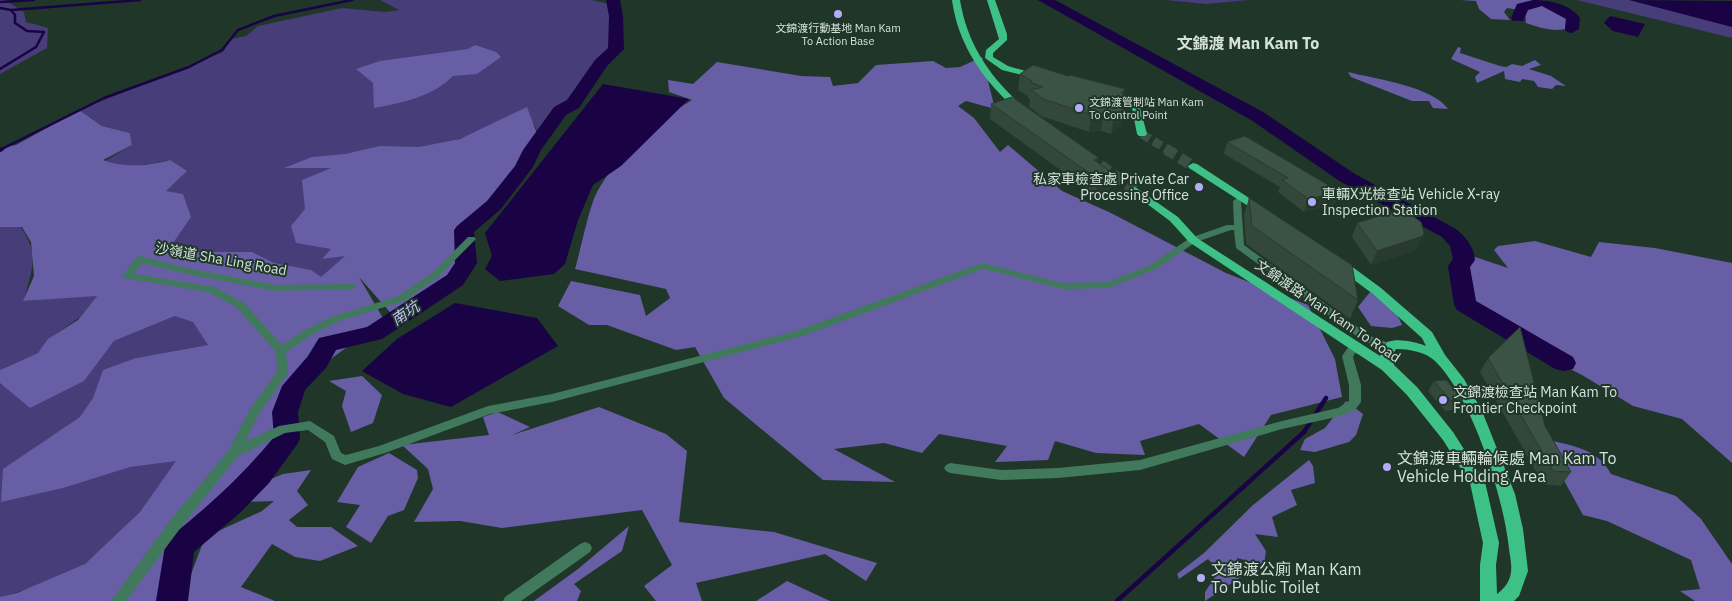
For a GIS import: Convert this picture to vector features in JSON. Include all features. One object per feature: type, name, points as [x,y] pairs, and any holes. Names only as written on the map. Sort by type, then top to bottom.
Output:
[{"type":"main road","points":[[956,0],[966,37],[979,67],[1000,93],[1026,113]]},
{"type":"main road","points":[[991,0],[1003,34],[1003,40],[989,52],[989,58],[1005,68],[1042,79]]},
{"type":"main road","points":[[1104,95],[1136,106],[1142,134]]},
{"type":"main road","points":[[1193,166],[1277,220]]},
{"type":"main road","name":"文錦渡路 Man Kam To Road","points":[[1135,190],[1174,220],[1193,240],[1259,285],[1387,367],[1412,391],[1448,436],[1477,482],[1491,544],[1488,565],[1489,601]]},
{"type":"main road","points":[[1329,255],[1378,291],[1427,335],[1440,358],[1459,382],[1475,411],[1507,494],[1515,529],[1520,571],[1513,591],[1501,601]]},
{"type":"main road","points":[[1387,367],[1386,353],[1392,345],[1405,344],[1421,348],[1440,358]]},
{"type":"street","points":[[1237,201],[1239,246],[1366,338],[1390,348]]},
{"type":"street","points":[[234,454],[283,429],[310,425],[330,439],[336,456],[345,460],[382,450],[488,410],[552,398],[799,334],[982,266],[1063,286],[1109,285],[1153,267],[1193,240],[1230,227],[1238,228]]},
{"type":"street","points":[[118,601],[177,522],[234,454],[254,412],[283,374],[282,351],[309,332],[335,319],[400,299],[420,287],[471,239]]},
{"type":"street","name":"沙嶺道 Sha Ling Road","points":[[282,351],[240,305],[211,289],[127,276],[140,259],[186,271],[275,288],[351,286]]},
{"type":"street","points":[[950,468],[1001,475],[1058,473],[1140,465],[1282,425],[1340,412],[1351,408],[1355,402],[1355,385],[1347,356],[1353,349],[1361,350]]},
{"type":"street","points":[[510,601],[585,548]]},
{"type":"shaded area","points":[[0,0],[5,0],[24,12],[26,22],[48,28],[47,48],[0,74]]},
{"type":"shaded area","points":[[380,0],[592,0],[614,5],[616,49],[604,60],[573,104],[560,111],[541,136],[524,109],[475,134],[426,149],[319,168],[333,168],[349,252],[321,282],[247,257],[162,248],[155,192],[170,160],[129,166],[105,161],[132,145],[130,133],[102,126],[79,110],[223,52],[231,39],[246,36],[258,26],[342,8],[385,12],[399,10]]},
{"type":"shaded area","points":[[1166,0],[1249,0],[1206,4]]},
{"type":"shaded area","points":[[1460,0],[1531,0],[1567,10],[1565,29],[1550,29],[1526,23],[1525,11],[1507,8],[1504,12],[1510,20],[1491,19],[1479,9],[1476,1]]},
{"type":"shaded area","points":[[1577,0],[1632,0],[1732,26],[1732,38]]},
{"type":"shaded area","points":[[1629,0],[1732,1],[1732,27]]},
{"type":"shaded area","points":[[1610,16],[1645,24],[1638,37],[1613,31],[1604,23]]},
{"type":"shaded area","points":[[475,45],[496,52],[501,57],[477,74],[453,76],[426,94],[385,106],[374,108],[373,83],[356,69],[380,61],[468,49]]},
{"type":"shaded area","points":[[1458,47],[1461,48],[1460,53],[1500,66],[1506,67],[1512,64],[1522,66],[1535,60],[1541,65],[1529,69],[1551,76],[1566,86],[1556,85],[1552,89],[1538,87],[1534,81],[1522,79],[1520,82],[1505,79],[1504,71],[1477,83],[1475,77],[1480,72],[1451,59]]},
{"type":"shaded area","points":[[982,57],[995,109],[966,101],[958,106],[974,118],[1000,152],[1008,145],[1062,191],[1111,213],[1226,273],[1308,305],[1335,359],[1342,397],[1271,415],[1244,457],[1199,424],[1140,441],[1145,455],[1096,453],[1055,441],[1048,460],[995,462],[1007,446],[939,434],[922,453],[884,443],[834,449],[895,482],[823,480],[724,398],[695,347],[676,350],[607,325],[589,325],[558,306],[571,281],[640,295],[646,316],[670,298],[666,289],[575,269],[591,209],[597,192],[605,179],[639,140],[665,118],[692,100],[669,92],[668,80],[693,84],[717,62],[801,76],[830,77],[833,86],[858,83],[876,65],[933,61],[946,68],[960,67]]},
{"type":"shaded area","points":[[1348,72],[1416,89],[1429,94],[1448,109],[1433,108],[1429,101],[1412,101],[1351,77]]},
{"type":"shaded area","points":[[603,84],[689,99],[621,166],[593,185],[578,220],[565,264],[554,274],[500,281],[485,269],[492,256],[485,233]]},
{"type":"shaded area","points":[[527,107],[539,139],[517,177],[464,230],[466,263],[460,273],[396,319],[359,277],[387,325],[362,336],[294,386],[265,461],[169,553],[165,601],[0,601],[0,597],[17,593],[85,564],[140,512],[176,461],[130,467],[63,488],[1,502],[3,469],[80,417],[93,398],[103,370],[136,358],[208,345],[193,322],[175,316],[114,341],[84,381],[30,408],[0,383],[0,370],[38,353],[48,339],[78,320],[97,296],[23,301],[34,276],[31,242],[22,227],[0,227],[0,148],[16,145],[79,110],[102,126],[130,133],[132,145],[103,160],[111,163],[136,165],[154,164],[170,160],[187,171],[166,191],[183,194],[191,217],[173,243],[173,252],[252,252],[274,263],[311,270],[321,277],[345,256],[322,259],[331,249],[296,243],[291,226],[305,209],[302,180],[331,168],[284,168],[312,157],[345,154],[380,146],[419,147],[460,139]]},
{"type":"shaded area","points":[[18,223],[30,244],[33,261],[24,301],[98,295],[80,317],[56,334],[38,353],[0,370],[0,225]]},
{"type":"shaded area","points":[[1535,241],[1591,257],[1599,242],[1655,248],[1732,263],[1732,463],[1682,419],[1633,406],[1582,375],[1517,342],[1496,325],[1476,318],[1462,308],[1456,268],[1466,254],[1508,268],[1494,250],[1498,246]]},
{"type":"shaded area","points":[[1370,292],[1393,310],[1402,325],[1392,328],[1371,326],[1358,307]]},
{"type":"shaded area","points":[[455,303],[537,318],[558,346],[451,407],[403,394],[362,371],[397,339]]},
{"type":"shaded area","points":[[175,316],[195,318],[209,345],[136,358],[130,467],[175,456],[184,463],[125,528],[86,563],[57,577],[0,598],[0,383],[86,377],[114,341]]},
{"type":"shaded area","points":[[362,376],[382,395],[373,423],[351,432],[342,406],[346,391],[329,381]]},
{"type":"shaded area","points":[[1346,401],[1363,414],[1356,435],[1349,442],[1315,452],[1300,450],[1305,439],[1325,428]]},
{"type":"shaded area","points":[[599,407],[666,434],[687,451],[679,522],[774,532],[877,563],[866,581],[825,554],[696,583],[702,601],[656,601],[644,586],[672,565],[642,510],[502,528],[460,521],[414,522],[433,489],[428,469],[402,445],[489,435],[483,417],[498,412],[530,427],[512,435]]},
{"type":"shaded area","points":[[1541,439],[1572,445],[1598,458],[1611,474],[1676,496],[1701,519],[1732,564],[1732,601],[1695,601],[1680,591],[1700,589],[1691,560],[1607,521],[1583,515]]},
{"type":"shaded area","points":[[389,453],[417,470],[418,478],[404,510],[388,516],[371,543],[346,527],[360,505],[337,502],[358,467]]},
{"type":"shaded area","points":[[1309,460],[1313,466],[1315,483],[1291,490],[1297,505],[1272,517],[1278,537],[1255,534],[1266,551],[1264,565],[1237,558],[1241,577],[1205,601],[1205,592],[1219,571],[1208,559],[1179,579],[1177,574],[1204,553],[1253,505]]},
{"type":"shaded area","points":[[311,470],[297,491],[308,505],[289,520],[297,527],[331,527],[358,546],[320,561],[295,557],[272,544],[241,587],[275,601],[181,601],[205,537],[262,511],[274,501],[245,502],[257,485],[283,474]]},
{"type":"shaded area","points":[[629,526],[622,551],[574,584],[581,591],[577,601],[534,601],[578,569]]},
{"type":"shaded area","points":[[787,581],[830,601],[756,601]]},
{"type":"building","points":[[1033,65],[1068,76],[1125,89],[1121,93],[1127,95],[1114,106],[1124,109],[1114,117],[1104,114],[1092,115],[1043,99],[1031,90],[1043,87],[1030,82],[1032,81],[1020,74]]},
{"type":"building","points":[[1012,97],[1099,158],[1094,160],[1113,173],[1098,179],[991,104]]},
{"type":"building","points":[[1245,136],[1340,192],[1308,199],[1282,180],[1288,178],[1227,142]]},
{"type":"building","points":[[1249,198],[1352,265],[1358,300],[1252,226]]},
{"type":"building","points":[[1392,212],[1410,214],[1421,222],[1423,236],[1377,251],[1357,223]]},
{"type":"building","points":[[1520,327],[1545,426],[1571,472],[1553,471],[1488,358]]},
{"type":"building","points":[[1446,380],[1463,399],[1451,401],[1434,381]]},
{"type":"waterway","points":[[0,2],[34,0]]},
{"type":"waterway","points":[[11,10],[140,0]]},
{"type":"waterway","points":[[0,150],[104,98],[189,67],[222,50],[238,30],[274,16],[352,0]]},
{"type":"waterway","name":"南坑","points":[[172,601],[180,546],[231,504],[259,475],[287,439],[285,412],[294,386],[317,362],[327,344],[374,333],[455,280],[466,263],[464,230],[494,205],[524,167],[532,150],[560,111],[573,104],[601,63],[616,49],[616,16],[613,0]]},
{"type":"waterway","points":[[1045,0],[1257,116],[1348,178],[1449,233],[1458,242],[1463,251],[1464,260],[1459,266],[1465,305],[1564,363]]},
{"type":"waterway","points":[[1540,0],[1571,16],[1573,18],[1572,29]]},
{"type":"waterway","points":[[1518,18],[1522,7],[1543,2]]},
{"type":"waterway","points":[[0,8],[11,10]]},
{"type":"waterway","points":[[0,69],[36,47],[44,32],[27,31],[15,23],[15,15],[11,10]]},
{"type":"waterway","points":[[1117,601],[1304,432],[1326,398]]},
{"type":"tunnel","points":[[1142,134],[1168,150]]},
{"type":"tunnel","points":[[1166,149],[1193,166]]},
{"type":"tunnel","points":[[1100,165],[1135,190]]},
{"type":"place","name":"文錦渡行動基地 Man Kam To Action Base","points":[[838,14]]},
{"type":"place","name":"文錦渡管制站 Man Kam To Control Point","points":[[1079,108]]},
{"type":"place","name":"私家車檢查處 Private Car Processing Office","points":[[1199,187]]},
{"type":"place","name":"車輛X光檢查站 Vehicle X-ray Inspection Station","points":[[1312,202]]},
{"type":"place","name":"文錦渡檢查站 Man Kam To Frontier Checkpoint","points":[[1443,400]]},
{"type":"place","name":"文錦渡車輛輪候處 Man Kam To Vehicle Holding Area","points":[[1387,467]]},
{"type":"place","name":"文錦渡公廁 Man Kam To Public Toilet","points":[[1201,578]]},
{"type":"district","name":"文錦渡 Man Kam To","points":[[1248,43]]}]
